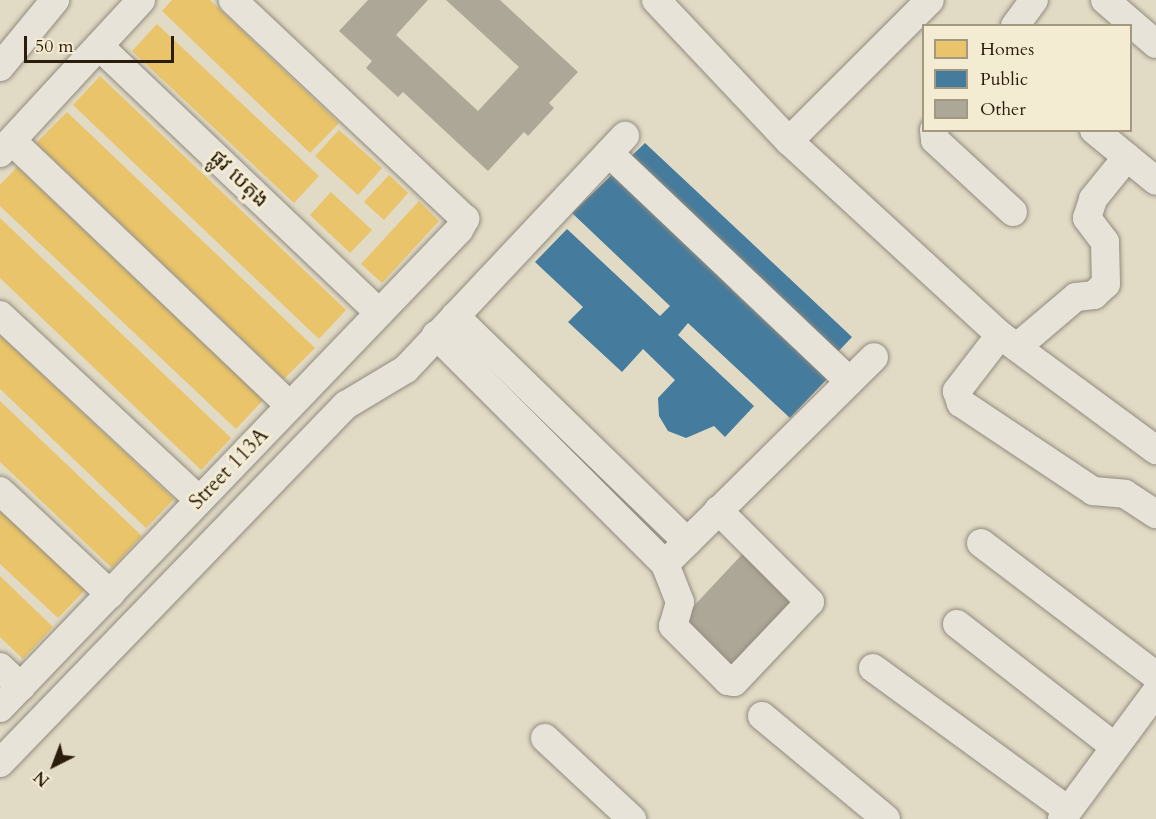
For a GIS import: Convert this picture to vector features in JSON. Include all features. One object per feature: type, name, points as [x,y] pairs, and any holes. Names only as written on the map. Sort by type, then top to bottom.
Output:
[{"type":"street","points":[[141,0],[6,147],[290,406]]},
{"type":"street","name":"Street 113A","points":[[0,708],[459,230],[465,219],[458,209],[233,0]]},
{"type":"street","points":[[789,141],[930,0]]},
{"type":"street","points":[[1016,24],[1034,0]]},
{"type":"street","points":[[1105,0],[1156,44]]},
{"type":"street","points":[[0,67],[48,2]]},
{"type":"street","points":[[667,4],[789,141],[1008,341],[1156,450]]},
{"type":"street","name":"ផ្លូវ បេតុង","points":[[99,46],[379,313]]},
{"type":"street","points":[[934,132],[935,140],[1013,212]]},
{"type":"street","points":[[1096,132],[1156,182]]},
{"type":"street","points":[[0,763],[346,405],[406,369],[617,144],[849,381]]},
{"type":"street","points":[[1127,157],[1093,199],[1087,218],[1105,242],[1107,284],[1095,295],[1076,297],[1008,341],[957,391],[961,403],[1093,491],[1125,494],[1156,514]]},
{"type":"street","points":[[0,315],[199,500]]},
{"type":"street","points":[[445,325],[687,542]]},
{"type":"street","points":[[445,325],[666,564],[680,602],[673,626],[728,681],[734,682],[810,602],[718,510]]},
{"type":"street","points":[[666,564],[874,357]]},
{"type":"street","points":[[0,491],[110,594]]},
{"type":"street","points":[[981,543],[1156,676]]},
{"type":"street","points":[[957,624],[1115,747]]},
{"type":"street","points":[[0,667],[21,687]]},
{"type":"street","points":[[873,668],[1065,814],[1156,692]]},
{"type":"street","points":[[762,716],[886,819]]},
{"type":"street","points":[[545,738],[632,819]]},
{"type":"building: Homes","points":[[172,0],[210,0],[339,123],[310,153],[162,11]]},
{"type":"building: Homes","points":[[157,24],[319,176],[294,203],[132,51]]},
{"type":"building: Homes","points":[[100,76],[346,310],[319,339],[73,105]]},
{"type":"building: Homes","points":[[67,112],[315,348],[284,379],[36,143]]},
{"type":"building: Homes","points":[[339,130],[382,168],[358,195],[315,156]]},
{"type":"building: Homes","points":[[17,167],[263,400],[236,429],[0,206],[0,185]]},
{"type":"building: Homes","points":[[389,175],[408,193],[384,220],[364,202]]},
{"type":"building: Homes","points":[[331,192],[372,230],[350,253],[310,215]]},
{"type":"building: Homes","points":[[419,201],[439,221],[382,283],[361,264]]},
{"type":"building: Homes","points":[[0,218],[231,438],[201,470],[0,278]]},
{"type":"building: Homes","points":[[0,335],[174,499],[146,528],[0,389]]},
{"type":"building: Homes","points":[[0,401],[142,536],[112,568],[0,462]]},
{"type":"building: Homes","points":[[0,509],[85,590],[58,618],[0,564]]},
{"type":"building: Homes","points":[[0,576],[53,627],[23,659],[0,637]]},
{"type":"building: Public","points":[[645,143],[852,337],[834,356],[747,273],[731,289],[827,379],[790,418],[688,323],[678,335],[754,406],[725,437],[714,426],[686,438],[668,431],[659,416],[658,398],[675,380],[643,349],[622,372],[568,322],[583,307],[535,262],[567,229],[660,316],[670,306],[572,213]]},
{"type":"building: Other","points":[[368,0],[428,0],[396,35],[478,111],[519,67],[446,0],[500,0],[578,72],[549,103],[554,108],[528,136],[524,132],[488,171],[403,92],[398,97],[366,68],[372,61],[339,31]]},
{"type":"building: Other","points":[[747,549],[797,597],[728,670],[678,623]]}]
